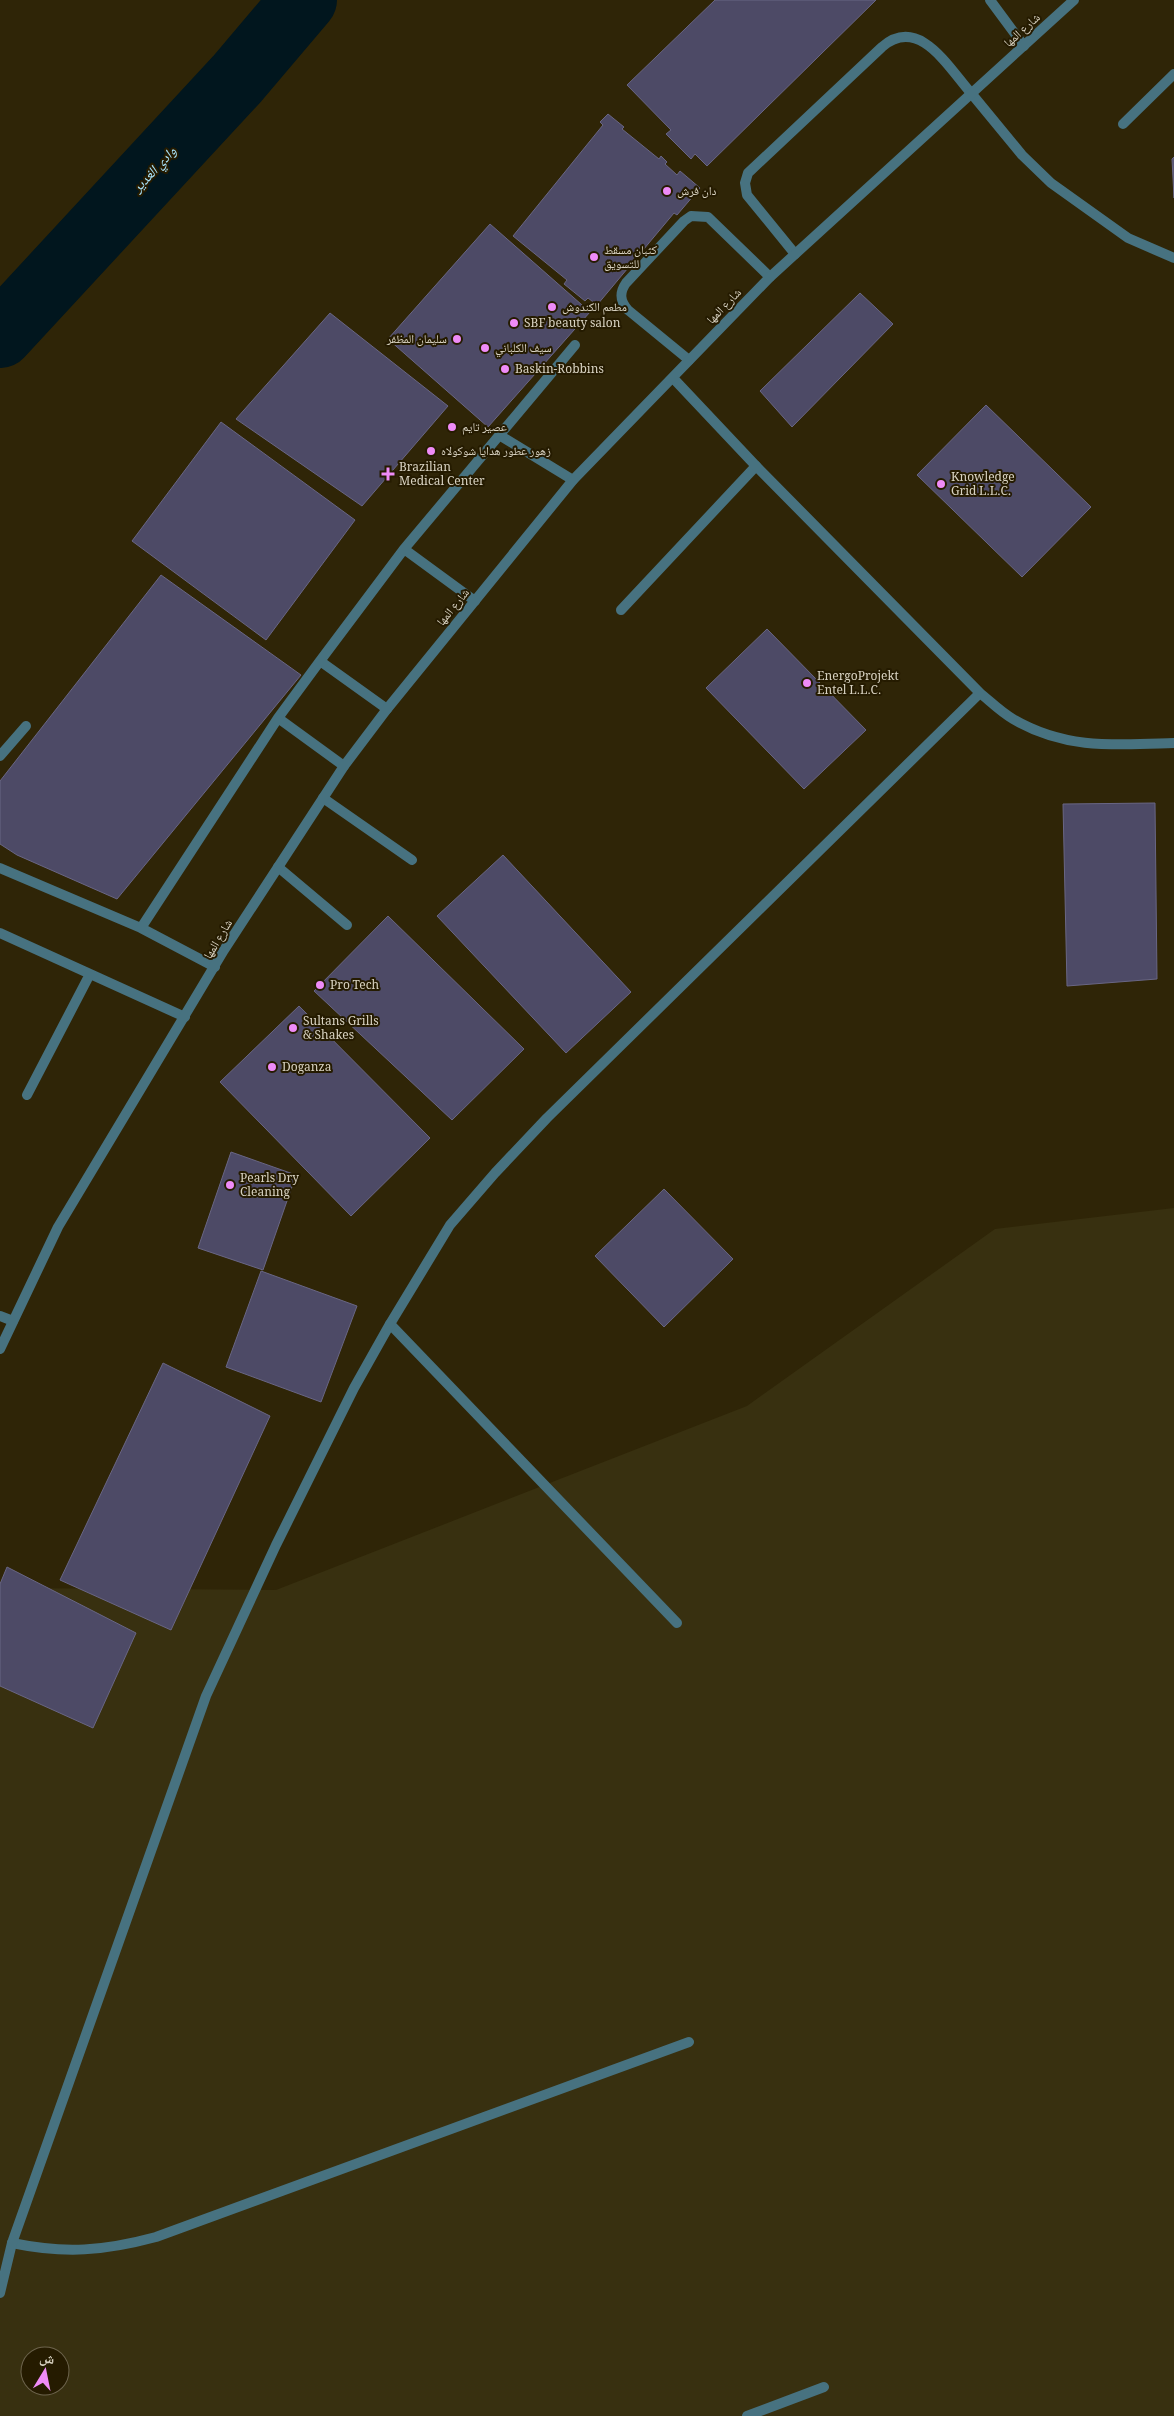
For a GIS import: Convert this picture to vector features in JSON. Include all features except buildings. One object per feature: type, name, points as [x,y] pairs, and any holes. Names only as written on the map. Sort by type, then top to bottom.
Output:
[{"type":"street","points":[[990,0],[1024,46]]},
{"type":"street","name":"شارع المها","points":[[0,1349],[58,1227],[184,1017],[344,766],[387,709],[572,480],[770,277],[1074,0]]},
{"type":"street","points":[[795,254],[747,195],[745,184],[748,173],[891,39],[904,35],[916,37],[928,44],[1022,155],[1051,182],[1128,238],[1174,258]]},
{"type":"street","points":[[1123,124],[1174,74]]},
{"type":"street","points":[[689,360],[628,310],[623,304],[621,297],[622,289],[626,283],[684,221],[691,216],[708,217],[770,277]]},
{"type":"street","points":[[140,928],[278,718],[320,661],[404,549],[575,345]]},
{"type":"street","points":[[673,378],[756,466],[980,694],[1013,719],[1051,737],[1092,745],[1174,743]]},
{"type":"street","points":[[499,436],[572,480]]},
{"type":"street","points":[[621,610],[756,466]]},
{"type":"street","points":[[404,549],[474,601]]},
{"type":"street","points":[[320,661],[387,709]]},
{"type":"street","points":[[0,2293],[12,2244],[206,1696],[276,1545],[354,1388],[450,1225],[495,1173],[547,1118],[980,694]]},
{"type":"street","points":[[278,718],[344,766]]},
{"type":"street","points":[[0,756],[26,726]]},
{"type":"street","points":[[323,798],[412,860]]},
{"type":"street","points":[[278,867],[347,925]]},
{"type":"street","points":[[0,868],[140,928],[215,967]]},
{"type":"street","points":[[0,933],[184,1017]]},
{"type":"street","points":[[26,1095],[90,974]]},
{"type":"street","points":[[0,1316],[13,1321]]},
{"type":"street","points":[[390,1324],[677,1623]]},
{"type":"street","points":[[12,2244],[67,2251],[95,2250],[156,2237],[689,2042]]},
{"type":"street","points":[[748,2416],[824,2387]]},
{"type":"sand","points":[[1174,1208],[1174,2416],[0,2416],[0,1588],[276,1590],[747,1406],[995,1229]]},
{"type":"waterway","name":"وادي الغدير","points":[[0,335],[237,79],[304,0]]},
{"type":"place","name":"دان فرش","points":[[667,191]]},
{"type":"place","name":"كثبان مسقط للتسويق","points":[[594,257]]},
{"type":"place","name":"مطعم الكندوش","points":[[552,307]]},
{"type":"place","name":"SBF beauty salon","points":[[514,323]]},
{"type":"place","name":"سليمان المظفر","points":[[457,339]]},
{"type":"place","name":"سيف الكلباني","points":[[485,348]]},
{"type":"place","name":"Baskin-Robbins","points":[[505,369]]},
{"type":"place","name":"عصير تايم","points":[[452,427]]},
{"type":"place","name":"زهور عطور هدايا شوكولاه","points":[[431,451]]},
{"type":"place","name":"Brazilian Medical Center","points":[[388,474]]},
{"type":"place","name":"Knowledge Grid L.L.C.","points":[[941,484]]},
{"type":"place","name":"EnergoProjekt Entel L.L.C.","points":[[807,683]]},
{"type":"place","name":"Pro Tech","points":[[320,985]]},
{"type":"place","name":"Sultans Grills & Shakes","points":[[293,1028]]},
{"type":"place","name":"Doganza","points":[[272,1067]]},
{"type":"place","name":"Pearls Dry Cleaning","points":[[230,1185]]}]
